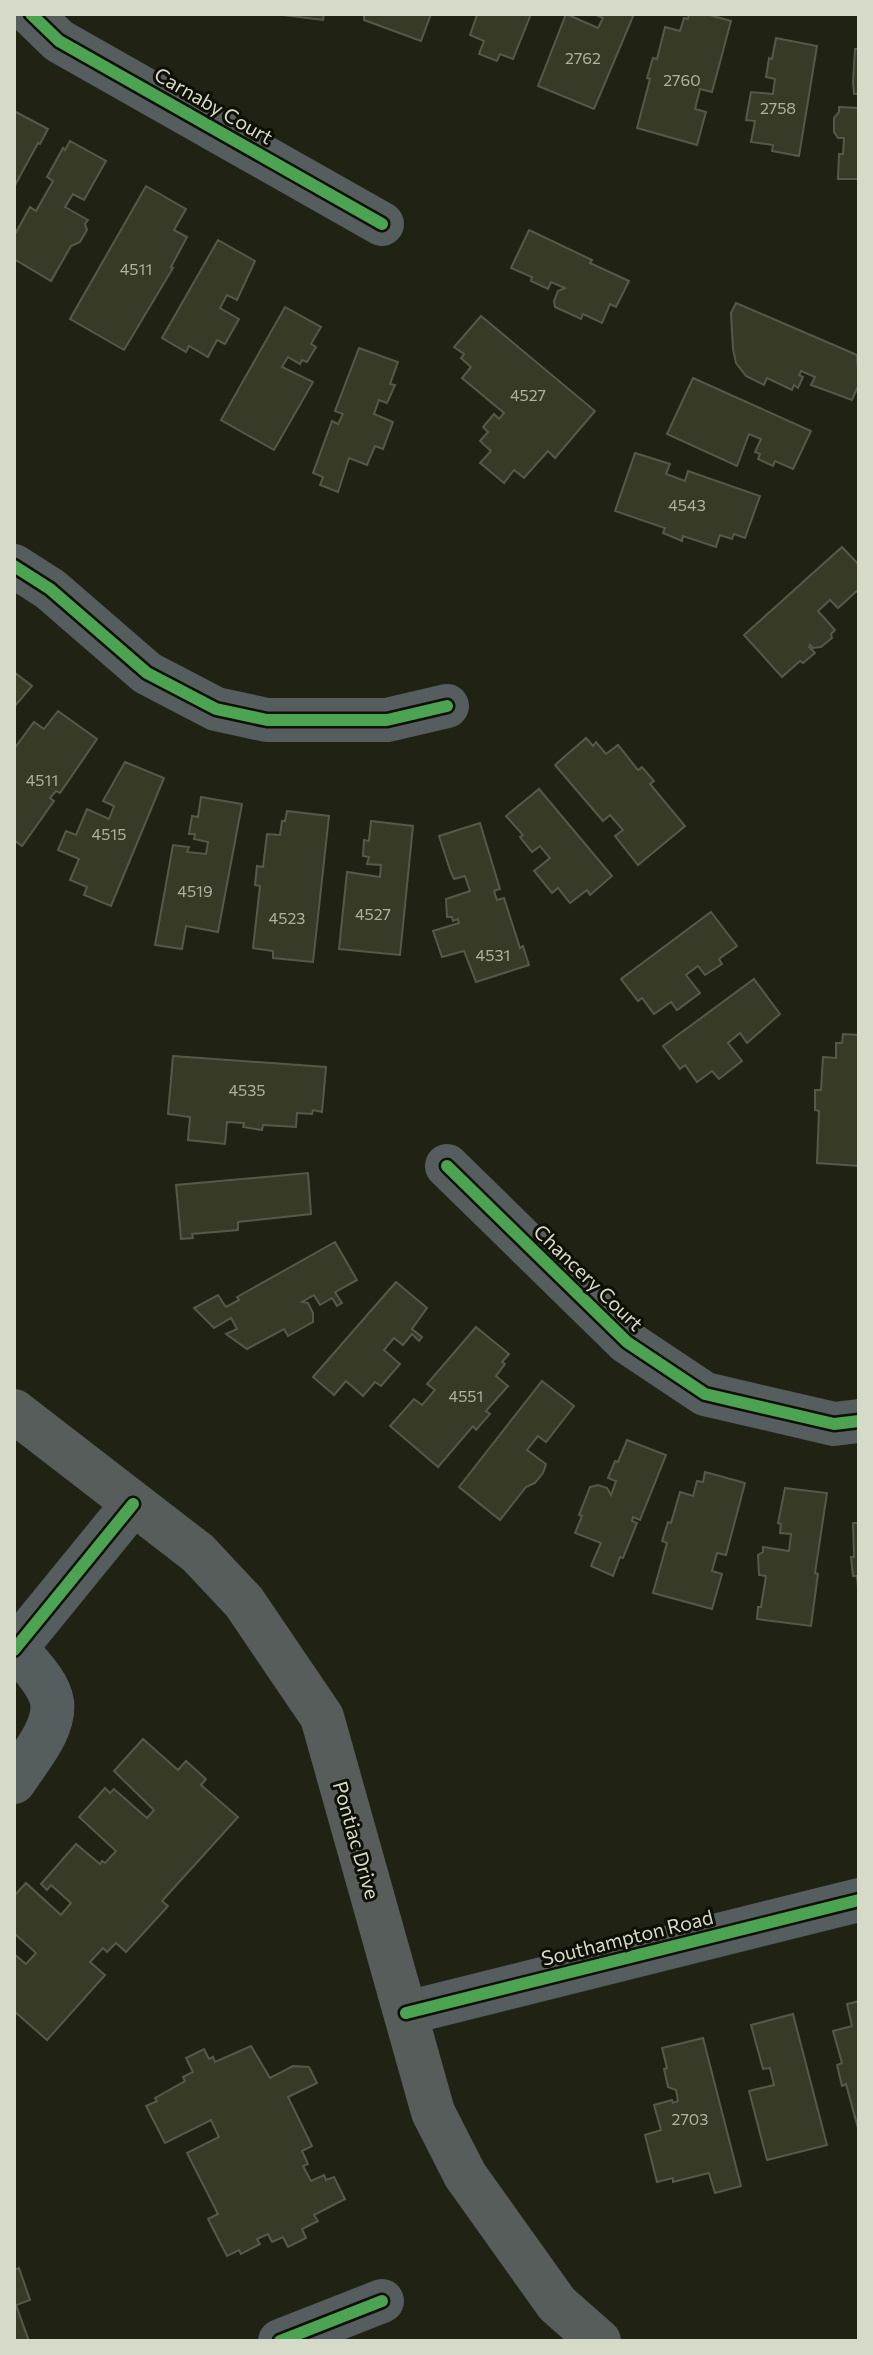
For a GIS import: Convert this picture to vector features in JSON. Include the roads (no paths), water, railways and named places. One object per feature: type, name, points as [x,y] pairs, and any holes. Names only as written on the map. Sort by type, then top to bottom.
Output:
[{"type":"main road","name":"Pontiac Drive","points":[[14,1411],[198,1553],[244,1602],[322,1717],[433,2112],[465,2175],[557,2304],[599,2341]]},
{"type":"street","name":"Carnaby Court","points":[[31,14],[59,41],[382,224]]},
{"type":"street","points":[[14,566],[50,589],[147,673],[216,709],[267,720],[387,720],[447,706]]},
{"type":"street","name":"Chancery Court","points":[[447,1166],[627,1342],[705,1394],[834,1424],[859,1421]]},
{"type":"street","points":[[14,1782],[48,1727],[52,1702],[44,1684],[15,1649],[133,1504]]},
{"type":"street","name":"Southampton Road","points":[[406,2013],[859,1900]]},
{"type":"street","points":[[280,2341],[382,2301]]}]
